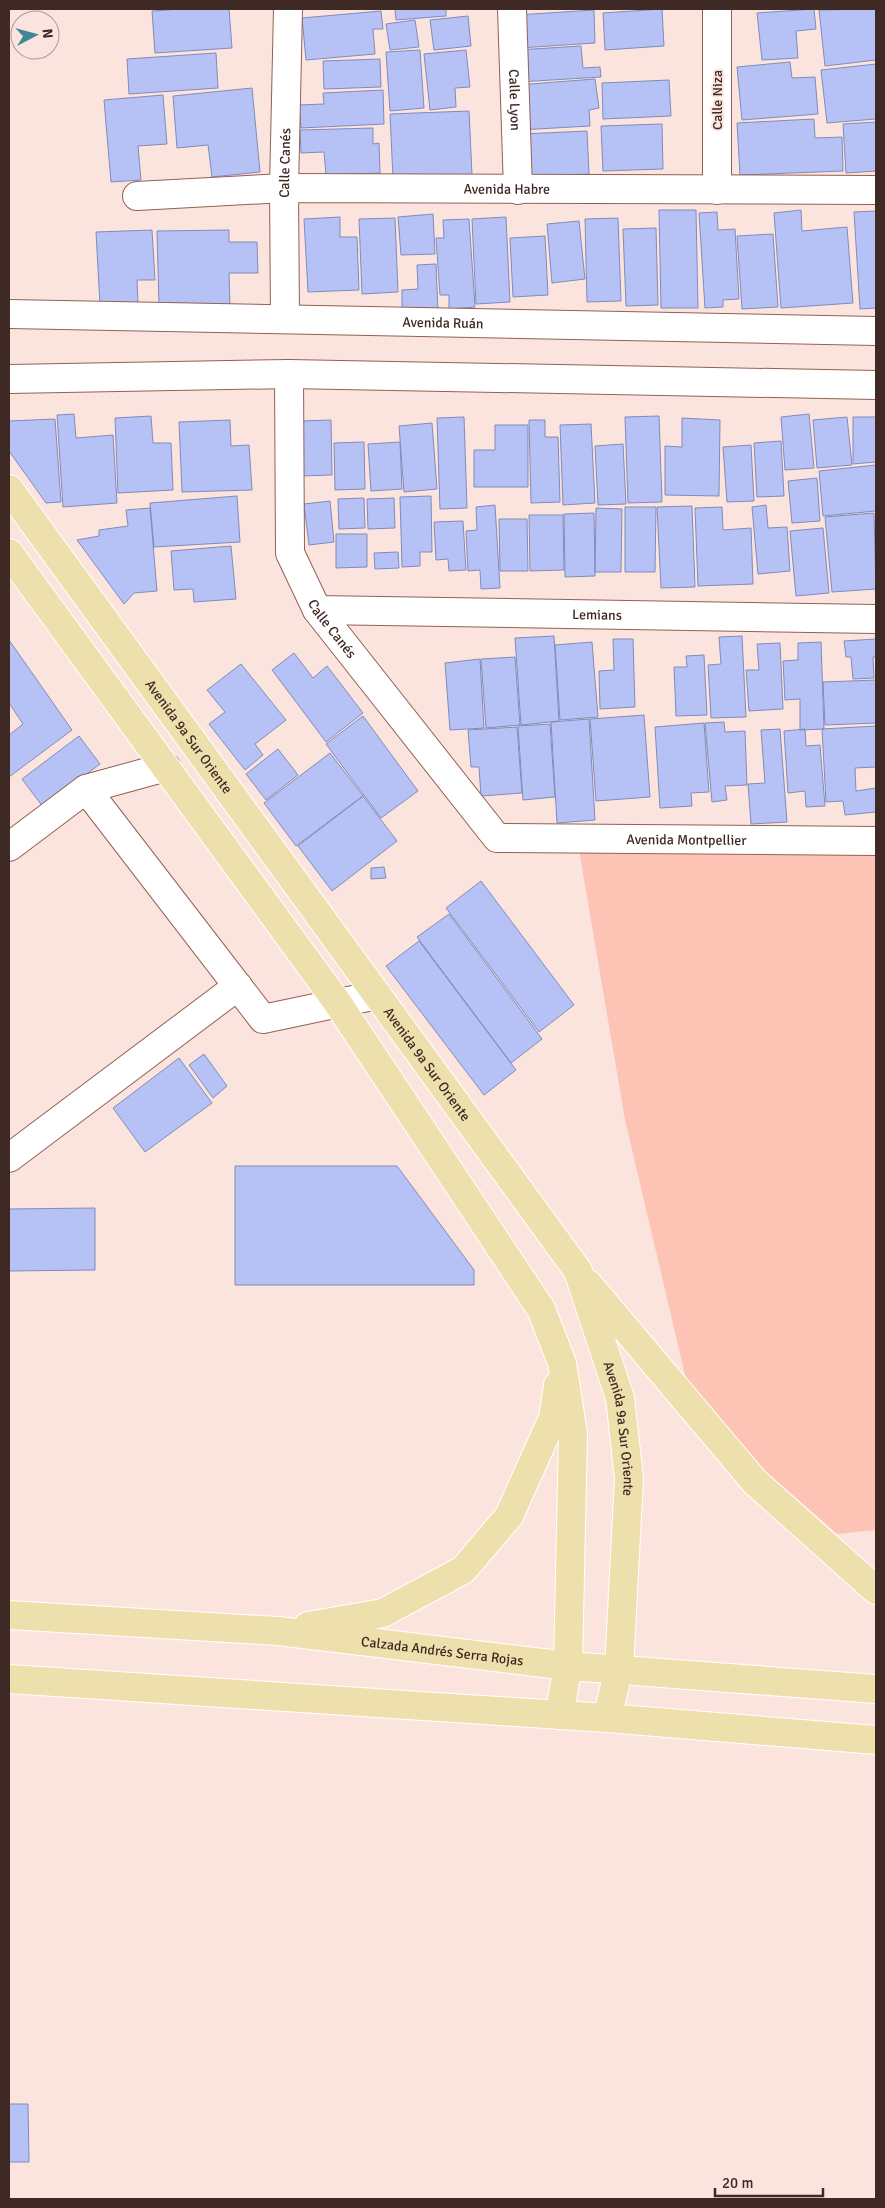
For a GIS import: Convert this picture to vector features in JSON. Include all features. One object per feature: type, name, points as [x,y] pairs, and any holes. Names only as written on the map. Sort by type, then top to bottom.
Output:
[{"type":"main road","name":"Avenida 9a Sur Oriente","points":[[9,489],[578,1271],[620,1398],[629,1478],[619,1669],[607,1718]]},
{"type":"main road","points":[[9,553],[337,1002],[541,1309],[562,1363],[573,1434],[568,1666],[559,1715]]},
{"type":"main road","points":[[578,1271],[754,1482],[876,1590]]},
{"type":"main road","points":[[278,1631],[383,1614],[463,1570],[509,1516],[553,1418],[562,1363]]},
{"type":"main road","name":"Calzada Andrés Serra Rojas","points":[[9,1615],[278,1631],[568,1666],[876,1689]]},
{"type":"main road","points":[[9,1679],[607,1718],[876,1740]]},
{"type":"street","name":"Calle Canés","points":[[285,318],[284,188],[288,9]]},
{"type":"street","name":"Calle Lyon","points":[[512,9],[518,190]]},
{"type":"street","name":"Calle Niza","points":[[717,9],[717,190]]},
{"type":"street","name":"Avenida Habre","points":[[137,196],[284,188],[876,190]]},
{"type":"street","name":"Avenida Ruán","points":[[9,314],[876,331]]},
{"type":"street","name":"Calle Canés","points":[[289,374],[290,553],[316,610],[497,838]]},
{"type":"street","points":[[9,379],[289,374],[876,385]]},
{"type":"street","name":"Lemians","points":[[316,610],[876,618]]},
{"type":"street","points":[[9,846],[86,789],[166,767]]},
{"type":"street","points":[[86,789],[263,1019],[282,1017],[337,1002],[377,995]]},
{"type":"street","name":"Avenida Montpellier","points":[[497,838],[876,841]]},
{"type":"street","points":[[9,1158],[238,986]]},
{"type":"shaded area","points":[[577,838],[876,846],[876,1530],[837,1534],[764,1470],[686,1379],[625,1120]]},
{"type":"building","points":[[229,9],[232,48],[155,53],[152,11]]},
{"type":"building","points":[[395,9],[446,9],[446,16],[396,20]]},
{"type":"building","points":[[662,9],[664,46],[605,50],[603,13]]},
{"type":"building","points":[[814,9],[816,29],[796,31],[798,58],[762,60],[757,13]]},
{"type":"building","points":[[876,9],[876,60],[825,66],[819,10]]},
{"type":"building","points":[[594,10],[595,43],[519,48],[517,15]]},
{"type":"building","points":[[381,11],[383,29],[373,29],[375,54],[306,60],[302,18]]},
{"type":"building","points":[[468,16],[471,46],[434,50],[430,20]]},
{"type":"building","points":[[415,20],[419,47],[390,50],[386,24]]},
{"type":"building","points":[[581,46],[583,68],[600,67],[601,77],[519,82],[517,50]]},
{"type":"building","points":[[420,50],[424,108],[390,111],[386,52]]},
{"type":"building","points":[[466,50],[470,87],[455,88],[456,107],[430,110],[424,54]]},
{"type":"building","points":[[216,53],[218,88],[129,94],[127,59]]},
{"type":"building","points":[[380,59],[381,87],[324,89],[323,61]]},
{"type":"building","points":[[790,62],[792,78],[815,77],[818,114],[742,120],[737,67]]},
{"type":"building","points":[[876,64],[876,119],[827,123],[821,70]]},
{"type":"building","points":[[595,79],[599,108],[589,110],[590,126],[519,130],[517,85]]},
{"type":"building","points":[[669,80],[671,116],[603,119],[602,83]]},
{"type":"building","points":[[252,88],[260,172],[212,177],[208,145],[177,148],[173,96]]},
{"type":"building","points":[[383,90],[384,124],[301,128],[299,105],[324,104],[323,93]]},
{"type":"building","points":[[163,95],[167,144],[138,146],[141,180],[111,182],[104,100]]},
{"type":"building","points":[[469,111],[472,175],[393,179],[390,114]]},
{"type":"building","points":[[814,119],[815,138],[842,137],[843,171],[740,175],[737,123]]},
{"type":"building","points":[[876,122],[876,171],[846,173],[843,124]]},
{"type":"building","points":[[662,124],[663,169],[603,171],[601,126]]},
{"type":"building","points":[[373,128],[373,144],[379,143],[380,173],[326,175],[324,152],[301,153],[300,130]]},
{"type":"building","points":[[587,131],[589,174],[525,177],[522,134]]},
{"type":"building","points":[[659,210],[696,210],[698,308],[661,308]]},
{"type":"building","points":[[801,210],[802,231],[847,227],[853,303],[781,308],[774,213]]},
{"type":"building","points":[[876,211],[876,308],[860,309],[854,212]]},
{"type":"building","points":[[717,212],[718,230],[735,229],[739,299],[723,300],[723,307],[705,308],[699,213]]},
{"type":"building","points":[[433,214],[435,254],[401,255],[398,217]]},
{"type":"building","points":[[340,217],[340,237],[357,237],[359,290],[308,292],[304,219]]},
{"type":"building","points":[[506,217],[510,302],[476,304],[472,219]]},
{"type":"building","points":[[395,218],[398,292],[362,294],[359,219]]},
{"type":"building","points":[[618,218],[621,301],[587,302],[585,219]]},
{"type":"building","points":[[469,219],[475,307],[449,309],[449,295],[440,295],[436,238],[444,238],[443,220]]},
{"type":"building","points":[[579,221],[585,279],[552,283],[547,224]]},
{"type":"building","points":[[656,228],[658,305],[626,306],[623,229]]},
{"type":"building","points":[[152,230],[155,280],[137,280],[138,303],[100,305],[96,232]]},
{"type":"building","points":[[229,230],[229,242],[257,242],[258,273],[229,273],[230,306],[159,307],[157,231]]},
{"type":"building","points":[[773,234],[778,307],[742,309],[737,236]]},
{"type":"building","points":[[545,236],[548,295],[513,297],[510,238]]},
{"type":"building","points":[[436,264],[438,311],[402,312],[402,290],[418,289],[417,265]]},
{"type":"building","points":[[74,414],[76,438],[113,435],[117,503],[63,507],[57,415]]},
{"type":"building","points":[[809,414],[814,468],[785,470],[781,417]]},
{"type":"building","points":[[151,416],[153,443],[171,443],[173,490],[118,493],[115,418]]},
{"type":"building","points":[[659,416],[662,502],[628,503],[625,417]]},
{"type":"building","points":[[464,417],[467,508],[440,509],[437,418]]},
{"type":"building","points":[[847,417],[852,465],[817,468],[813,420]]},
{"type":"building","points":[[853,417],[876,417],[876,462],[853,464]]},
{"type":"building","points":[[682,418],[720,420],[719,496],[665,495],[665,446],[682,447]]},
{"type":"building","points":[[55,419],[61,502],[46,503],[9,451],[9,421]]},
{"type":"building","points":[[230,420],[231,446],[249,445],[252,490],[182,492],[179,422]]},
{"type":"building","points":[[331,420],[332,475],[301,476],[299,421]]},
{"type":"building","points":[[529,420],[545,420],[545,437],[558,437],[560,502],[531,503]]},
{"type":"building","points":[[432,423],[437,489],[404,492],[399,426]]},
{"type":"building","points":[[591,424],[595,503],[563,505],[560,425]]},
{"type":"building","points":[[495,425],[528,425],[528,487],[474,487],[474,450],[495,450]]},
{"type":"building","points":[[781,441],[784,496],[757,497],[754,443]]},
{"type":"building","points":[[364,442],[365,489],[335,490],[334,443]]},
{"type":"building","points":[[400,442],[402,489],[371,491],[368,444]]},
{"type":"building","points":[[623,444],[626,504],[598,505],[595,446]]},
{"type":"building","points":[[751,445],[754,501],[727,502],[723,447]]},
{"type":"building","points":[[876,465],[876,511],[823,516],[819,471]]},
{"type":"building","points":[[817,478],[820,521],[792,523],[788,481]]},
{"type":"building","points":[[237,496],[240,542],[154,547],[150,503]]},
{"type":"building","points":[[431,496],[432,552],[420,552],[420,566],[402,567],[400,497]]},
{"type":"building","points":[[364,498],[365,528],[339,529],[338,499]]},
{"type":"building","points":[[394,498],[395,528],[368,529],[367,499]]},
{"type":"building","points":[[330,501],[334,542],[309,545],[304,504]]},
{"type":"building","points":[[495,505],[500,588],[481,589],[480,570],[468,571],[466,531],[477,530],[476,507]]},
{"type":"building","points":[[766,505],[768,528],[787,527],[790,571],[758,574],[752,507]]},
{"type":"building","points":[[692,506],[695,587],[661,588],[657,507]]},
{"type":"building","points":[[625,507],[656,507],[655,572],[625,572]]},
{"type":"building","points":[[722,507],[723,530],[751,528],[753,584],[698,586],[695,508]]},
{"type":"building","points":[[150,508],[157,591],[134,593],[124,604],[77,540],[99,536],[99,530],[128,526],[126,510]]},
{"type":"building","points":[[596,508],[622,509],[621,572],[595,572]]},
{"type":"building","points":[[594,513],[595,576],[565,577],[564,514]]},
{"type":"building","points":[[874,513],[876,589],[832,592],[825,517]]},
{"type":"building","points":[[529,515],[563,515],[564,570],[530,571]]},
{"type":"building","points":[[499,519],[527,519],[528,571],[500,571]]},
{"type":"building","points":[[463,521],[466,570],[449,571],[448,559],[436,560],[434,522]]},
{"type":"building","points":[[823,528],[829,593],[796,596],[790,531]]},
{"type":"building","points":[[336,534],[367,534],[367,567],[336,568]]},
{"type":"building","points":[[231,546],[236,599],[194,602],[193,589],[174,590],[171,551]]},
{"type":"building","points":[[398,552],[399,568],[375,569],[374,553]]},
{"type":"building","points":[[554,636],[559,721],[521,725],[515,638]]},
{"type":"building","points":[[742,636],[746,717],[711,718],[708,665],[721,664],[719,637]]},
{"type":"building","points":[[613,639],[633,639],[635,707],[600,709],[599,671],[614,670]]},
{"type":"building","points":[[876,639],[876,657],[873,657],[874,678],[853,679],[851,657],[846,657],[844,641]]},
{"type":"building","points":[[9,640],[72,730],[9,777],[9,735],[23,724],[9,703]]},
{"type":"building","points":[[592,642],[598,717],[560,720],[555,645]]},
{"type":"building","points":[[821,642],[824,729],[800,730],[800,699],[785,700],[783,661],[798,660],[798,643]]},
{"type":"building","points":[[780,643],[783,709],[749,711],[746,670],[759,670],[757,644]]},
{"type":"building","points":[[294,653],[313,678],[327,666],[363,713],[326,742],[272,670]]},
{"type":"building","points":[[704,655],[707,715],[676,716],[674,667],[687,667],[686,656]]},
{"type":"building","points":[[515,657],[520,725],[486,728],[481,659]]},
{"type":"building","points":[[480,659],[484,728],[450,730],[445,663]]},
{"type":"building","points":[[241,664],[286,720],[255,744],[263,755],[245,770],[209,724],[225,712],[207,690]]},
{"type":"building","points":[[876,680],[876,723],[825,725],[823,682]]},
{"type":"building","points":[[644,715],[650,797],[596,801],[590,719]]},
{"type":"building","points":[[363,716],[418,791],[381,818],[326,744]]},
{"type":"building","points":[[589,719],[595,820],[557,823],[551,722]]},
{"type":"building","points":[[724,722],[725,732],[745,731],[747,785],[725,786],[727,800],[712,802],[705,723]]},
{"type":"building","points":[[704,723],[709,792],[691,793],[692,806],[660,808],[655,727]]},
{"type":"building","points":[[550,724],[555,797],[523,800],[518,726]]},
{"type":"building","points":[[876,726],[876,767],[855,768],[856,791],[876,788],[876,812],[845,815],[843,801],[826,802],[822,729]]},
{"type":"building","points":[[517,727],[522,793],[481,796],[479,767],[471,767],[468,730]]},
{"type":"building","points":[[780,729],[787,822],[751,824],[748,784],[765,783],[761,730]]},
{"type":"building","points":[[805,729],[806,746],[820,745],[825,806],[806,807],[805,791],[788,793],[784,731]]},
{"type":"building","points":[[79,736],[100,764],[43,807],[22,779]]},
{"type":"building","points":[[278,749],[298,775],[266,800],[246,774]]},
{"type":"building","points":[[330,753],[363,796],[296,846],[264,803]]},
{"type":"building","points":[[363,796],[397,841],[332,891],[298,846]]},
{"type":"building","points":[[384,867],[386,878],[371,879],[371,868]]},
{"type":"building","points":[[481,881],[574,1005],[539,1032],[446,908]]},
{"type":"building","points":[[449,914],[542,1039],[511,1063],[417,937]]},
{"type":"building","points":[[419,941],[516,1070],[484,1095],[386,966]]},
{"type":"building","points":[[204,1054],[227,1086],[213,1098],[189,1065]]},
{"type":"building","points":[[179,1058],[212,1103],[145,1152],[113,1108]]},
{"type":"building","points":[[235,1166],[397,1166],[474,1270],[474,1285],[235,1285]]},
{"type":"building","points":[[95,1208],[95,1270],[9,1271],[9,1209]]},
{"type":"building","points":[[9,2104],[28,2104],[29,2162],[9,2162]]}]
